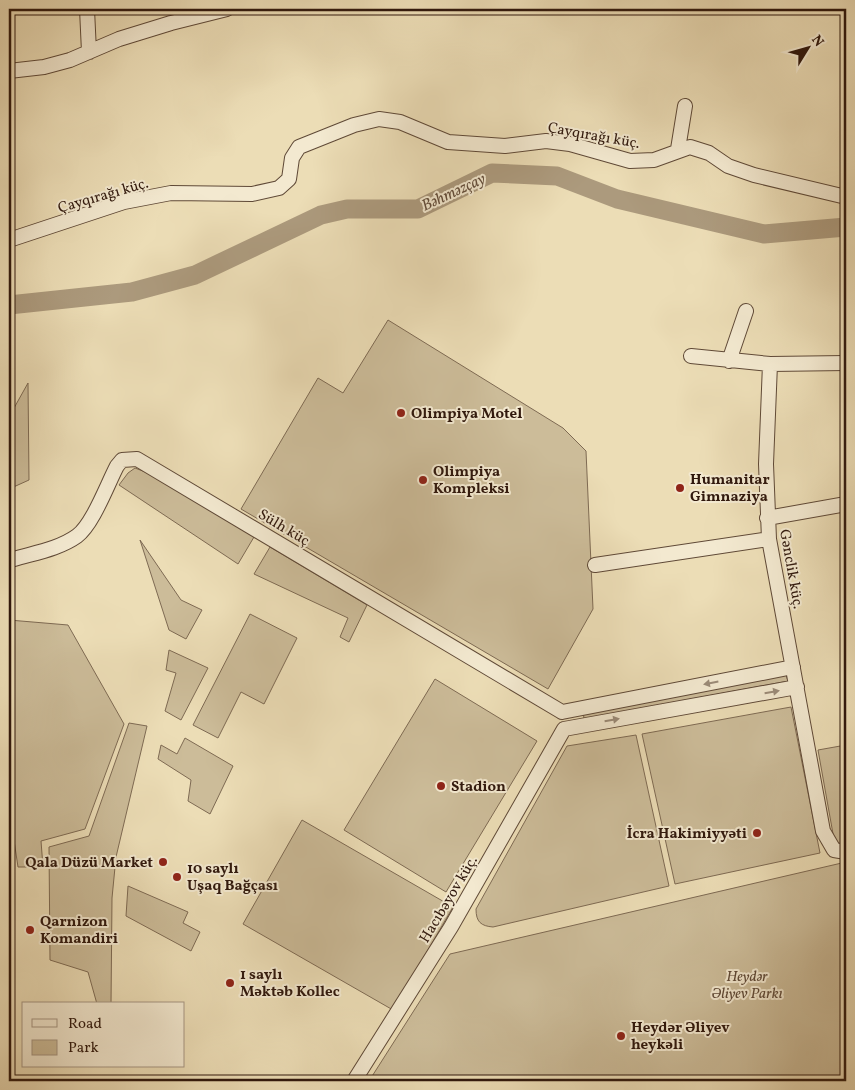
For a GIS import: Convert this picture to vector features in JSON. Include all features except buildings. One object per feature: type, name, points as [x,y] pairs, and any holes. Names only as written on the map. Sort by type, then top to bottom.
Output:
[{"type":"street","points":[[87,9],[89,52]]},
{"type":"street","points":[[9,71],[44,67],[89,52],[119,39],[227,9]]},
{"type":"street","points":[[678,149],[685,106]]},
{"type":"street","name":"Çayqırağı küç.","points":[[9,240],[124,202],[171,193],[252,194],[279,188],[288,179],[292,158],[299,147],[354,126],[379,119],[400,122],[448,142],[505,146],[546,141],[570,144],[630,161],[654,160],[678,149],[690,147],[709,153],[728,166],[754,175],[846,198]]},
{"type":"street","points":[[729,361],[746,311]]},
{"type":"street","points":[[691,356],[770,364],[846,363]]},
{"type":"street","name":"Gənclik küç.","points":[[770,364],[766,464],[769,539],[823,831],[840,851]]},
{"type":"street","name":"Sülh küç","points":[[14,559],[63,544],[76,536],[85,528],[117,466],[122,460],[137,459],[562,712]]},
{"type":"street","points":[[767,518],[846,504]]},
{"type":"street","points":[[595,565],[769,539]]},
{"type":"street","points":[[793,668],[562,712],[564,729],[797,687]]},
{"type":"street","name":"Hacıbəyov küç.","points":[[354,1081],[451,927],[564,729]]},
{"type":"green space","name":"Olimpiya Kompleksi","points":[[388,320],[563,428],[586,451],[593,609],[548,689],[241,509],[318,378],[343,393]]},
{"type":"green space","points":[[28,383],[29,480],[9,489],[9,417]]},
{"type":"green space","points":[[135,468],[148,473],[254,537],[238,564],[119,485],[128,473]]},
{"type":"green space","points":[[140,540],[181,600],[202,610],[186,639],[169,630]]},
{"type":"green space","points":[[270,547],[367,605],[349,642],[340,637],[348,618],[254,574]]},
{"type":"green space","points":[[250,614],[297,638],[264,704],[241,692],[218,738],[193,725]]},
{"type":"green space","points":[[9,620],[68,625],[124,724],[85,829],[41,841],[43,867],[18,867],[9,807]]},
{"type":"green space","points":[[169,650],[208,668],[181,720],[165,711],[176,673],[166,670]]},
{"type":"green space","points":[[786,675],[788,681],[584,719],[583,711]]},
{"type":"green space","name":"Stadion","points":[[435,679],[537,741],[446,892],[344,830]]},
{"type":"green space","points":[[791,707],[820,853],[675,884],[642,734]]},
{"type":"green space","points":[[129,723],[147,726],[116,857],[112,898],[111,1002],[96,1002],[88,972],[50,960],[49,847],[89,836]]},
{"type":"green space","points":[[636,735],[669,886],[493,927],[485,926],[480,922],[476,909],[567,746]]},
{"type":"green space","points":[[185,738],[233,766],[210,814],[188,801],[191,780],[158,759],[161,745],[177,754]]},
{"type":"green space","points":[[846,745],[846,842],[835,845],[818,750]]},
{"type":"green space","points":[[302,820],[453,907],[393,1010],[243,924]]},
{"type":"green space","name":"Heydər Əliyev Parkı","points":[[846,862],[846,1081],[369,1081],[450,954]]},
{"type":"green space","points":[[128,886],[188,912],[183,923],[200,932],[191,951],[126,916]]},
{"type":"waterway","name":"Bəhməzçay","points":[[9,305],[132,292],[195,275],[321,215],[347,209],[418,209],[492,173],[557,176],[617,199],[764,234],[846,227]]},
{"type":"place","name":"Olimpiya Motel","points":[[401,413]]},
{"type":"place","name":"Olimpiya Kompleksi","points":[[423,480]]},
{"type":"place","name":"Humanitar Gimnaziya","points":[[680,488]]},
{"type":"place","name":"Stadion","points":[[441,786]]},
{"type":"place","name":"İcra Hakimiyyəti","points":[[757,833]]},
{"type":"place","name":"Qala Düzü Market","points":[[163,862]]},
{"type":"place","name":"10 saylı Uşaq Bağçası","points":[[177,877]]},
{"type":"place","name":"Qarnizon Komandiri","points":[[30,930]]},
{"type":"place","name":"1 saylı Məktəb Kollec","points":[[230,983]]},
{"type":"place","name":"Heydər Əliyev heykəli","points":[[621,1036]]}]
